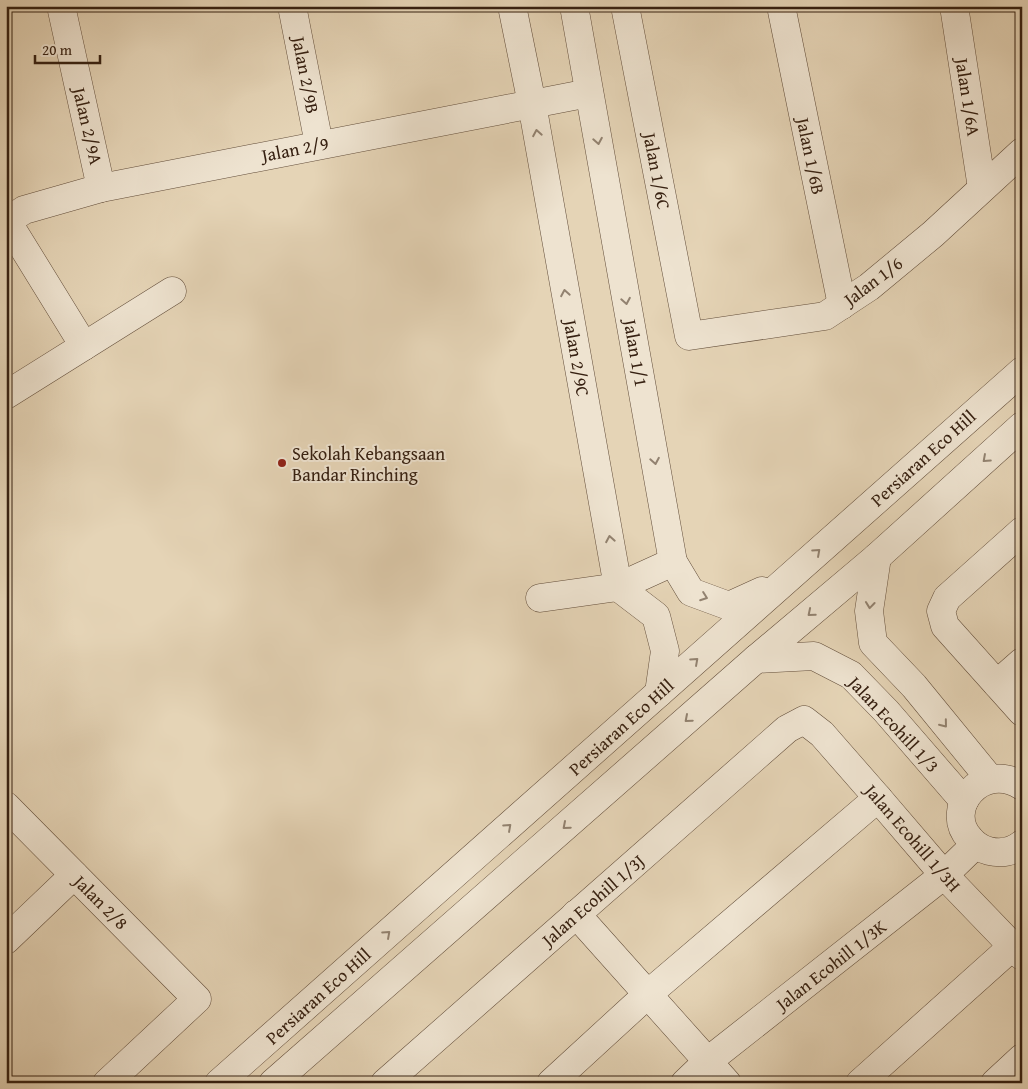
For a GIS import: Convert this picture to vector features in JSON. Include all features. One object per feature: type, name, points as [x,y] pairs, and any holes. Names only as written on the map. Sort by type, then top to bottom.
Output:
[{"type":"street","name":"Jalan 2/9A","points":[[61,6],[101,188]]},
{"type":"street","name":"Jalan 2/9B","points":[[292,6],[319,144]]},
{"type":"street","name":"Jalan 2/9C","points":[[512,6],[532,104],[618,587]]},
{"type":"street","name":"Jalan 1/1","points":[[574,6],[674,562],[691,592],[729,606],[787,579]]},
{"type":"street","name":"Jalan 1/6C","points":[[626,6],[688,336]]},
{"type":"street","name":"Jalan 1/6B","points":[[781,6],[842,305]]},
{"type":"street","name":"Jalan 1/6A","points":[[954,6],[982,188]]},
{"type":"street","name":"Jalan 2/9","points":[[7,221],[24,210],[101,188],[319,144],[589,93]]},
{"type":"street","name":"Jalan 1/6","points":[[688,336],[825,316],[869,288],[898,264],[1022,152]]},
{"type":"street","points":[[7,221],[84,346]]},
{"type":"street","points":[[6,395],[172,291]]},
{"type":"street","name":"Persiaran Eco Hill","points":[[219,1083],[1022,371]]},
{"type":"street","points":[[273,1083],[756,659],[877,557],[1022,426]]},
{"type":"street","points":[[1022,532],[947,598],[941,611],[944,626],[1022,712]]},
{"type":"street","name":"Jalan Ecohill 1/3","points":[[877,557],[869,611],[873,643],[914,686],[990,779]]},
{"type":"street","points":[[540,598],[618,587],[674,562]]},
{"type":"street","points":[[618,587],[656,616],[665,651],[660,693]]},
{"type":"street","name":"Jalan Ecohill 1/3","points":[[756,659],[814,656],[851,675],[886,711],[964,802]]},
{"type":"street","points":[[997,684],[1022,662]]},
{"type":"street","name":"Jalan Ecohill 1/3H","points":[[804,720],[822,734],[944,875],[1017,951]]},
{"type":"street","name":"Jalan Ecohill 1/3J","points":[[385,1083],[787,729],[804,720]]},
{"type":"street","points":[[1022,786],[1014,781],[1002,778],[990,779],[970,791],[961,813],[962,825],[967,836],[975,845],[996,853],[1007,852],[1022,844]]},
{"type":"street","points":[[551,1083],[648,994],[878,798]]},
{"type":"street","name":"Jalan 2/8","points":[[6,806],[197,999],[107,1083]]},
{"type":"street","name":"Jalan Ecohill 1/3K","points":[[685,1083],[708,1062],[944,875],[975,845]]},
{"type":"street","points":[[6,940],[74,875]]},
{"type":"street","points":[[576,914],[727,1083]]},
{"type":"street","points":[[860,1083],[1017,951]]},
{"type":"street","points":[[995,1083],[1022,1058]]},
{"type":"place","name":"Sekolah Kebangsaan Bandar Rinching","points":[[282,463]]}]
